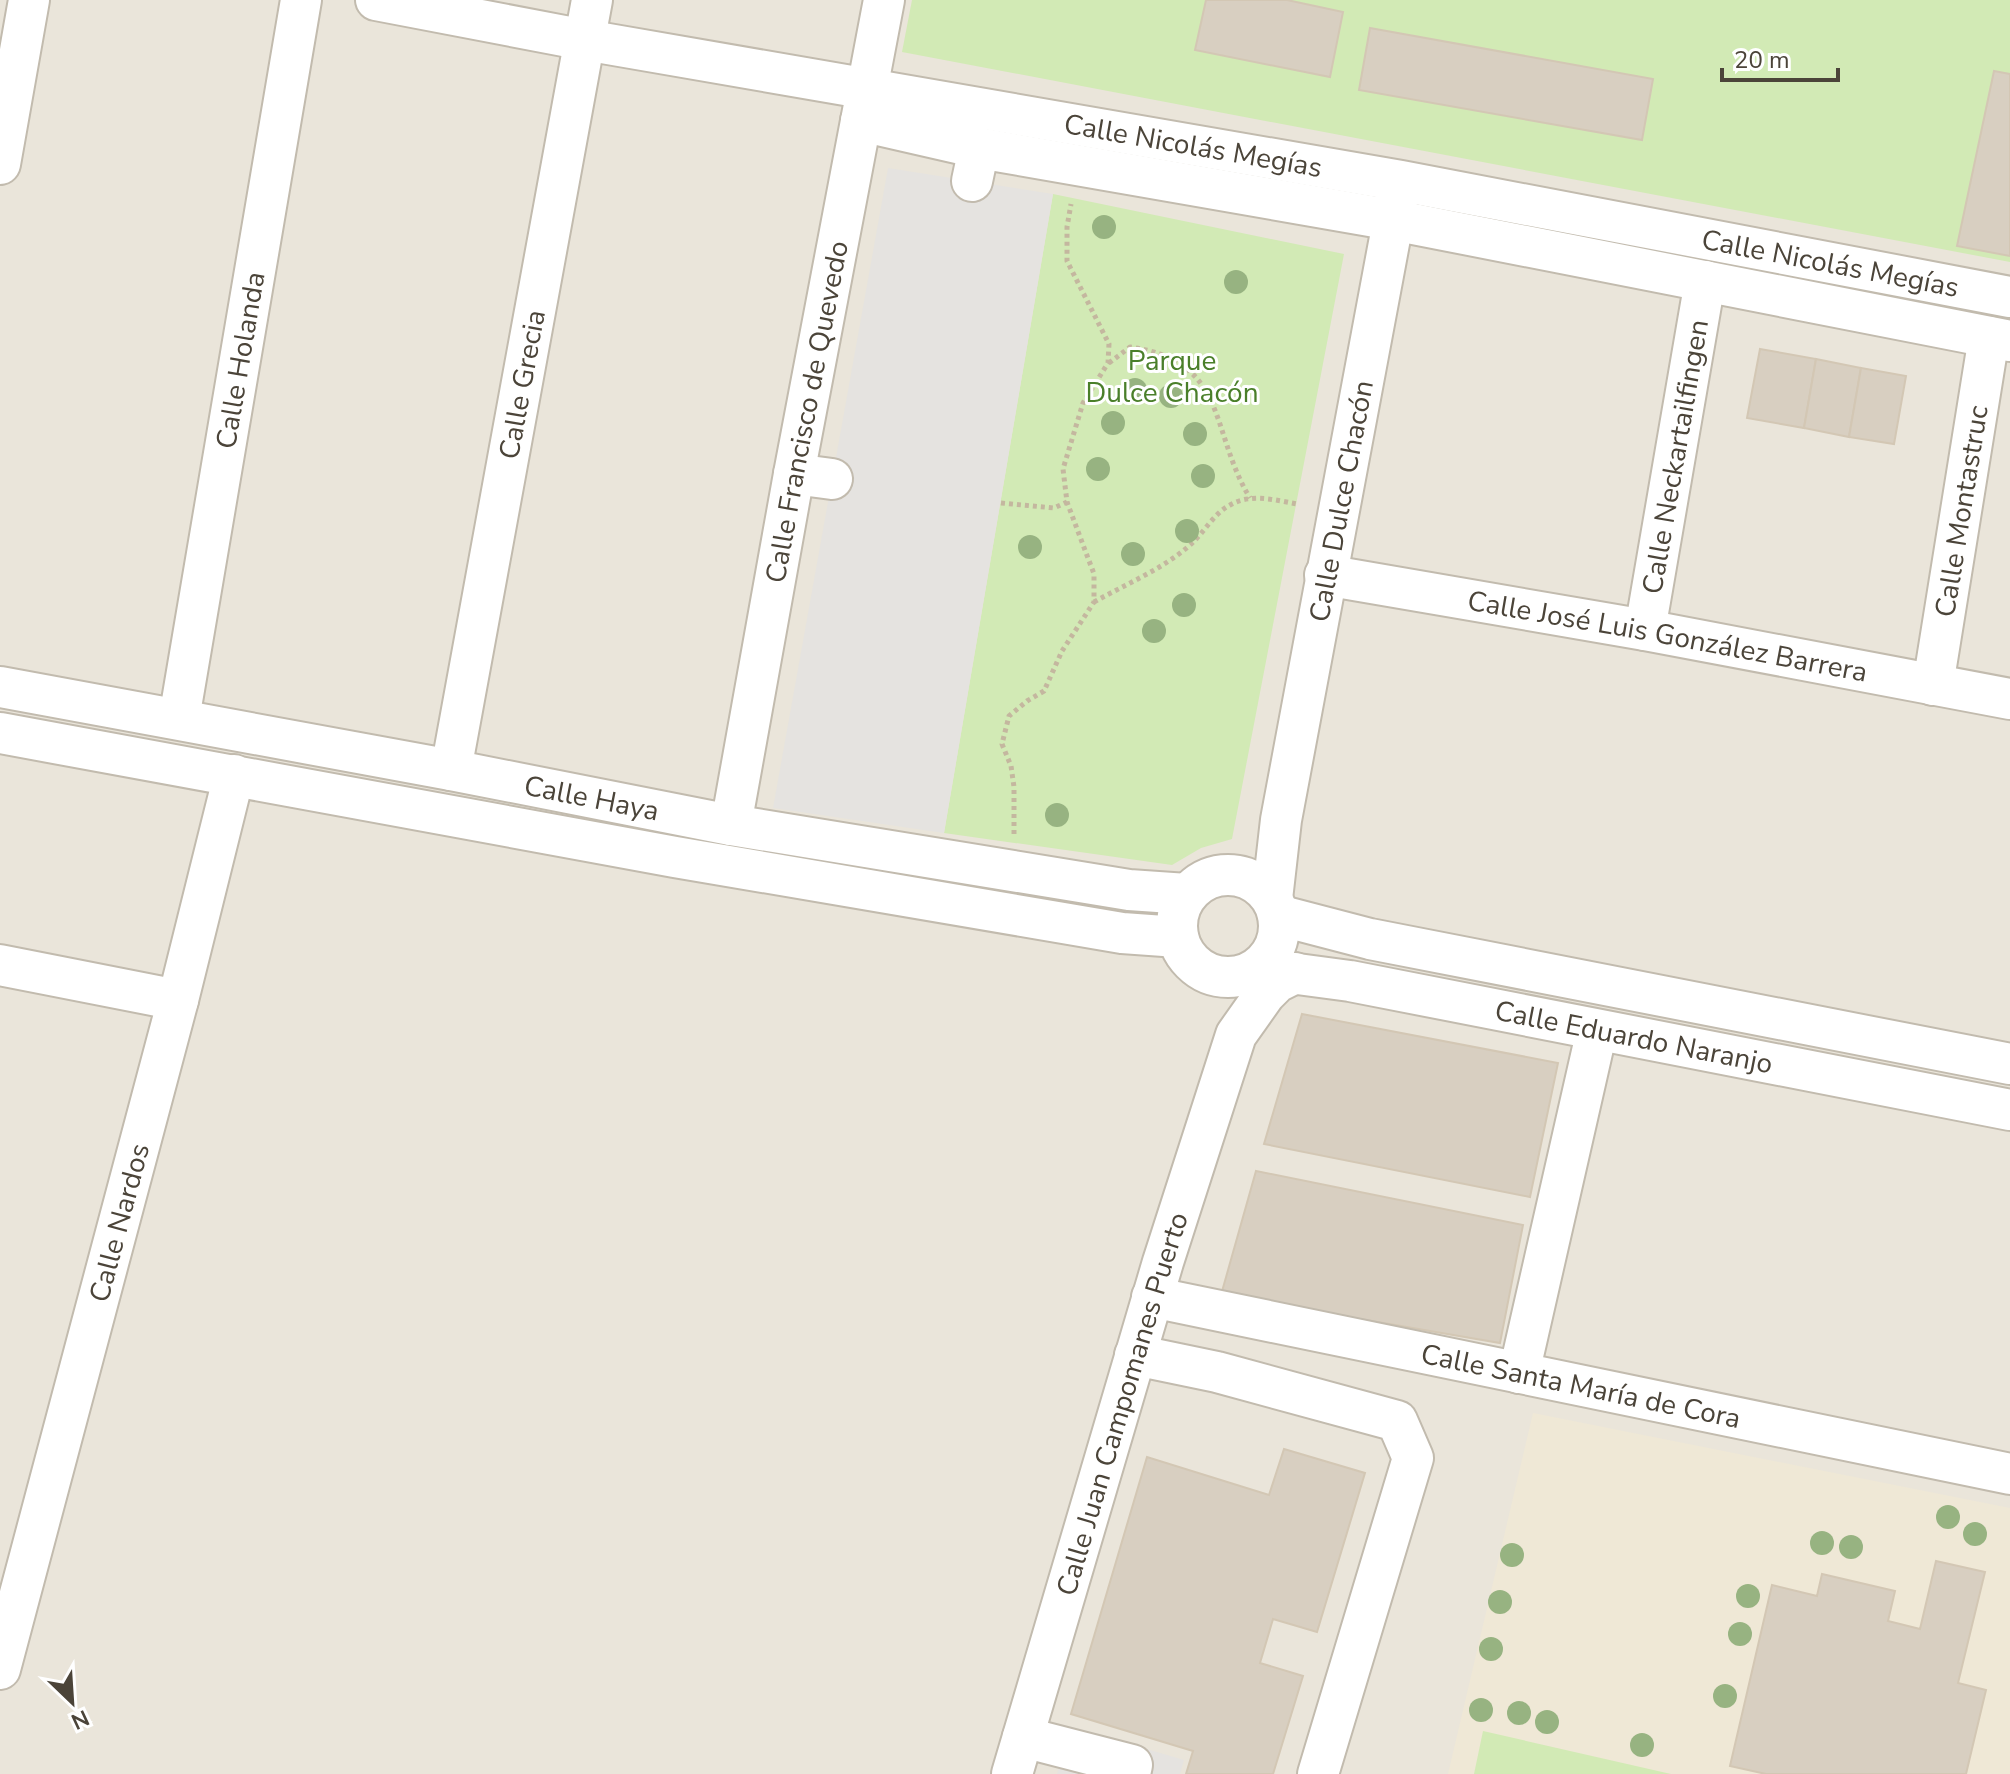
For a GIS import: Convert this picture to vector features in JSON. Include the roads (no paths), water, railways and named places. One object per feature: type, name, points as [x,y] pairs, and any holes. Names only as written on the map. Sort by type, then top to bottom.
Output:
[{"type":"street","points":[[0,164],[29,0]]},
{"type":"street","name":"Calle Holanda","points":[[179,719],[301,0]]},
{"type":"street","name":"Calle Nicolás Megías","points":[[376,0],[585,40],[865,104],[1401,181],[2010,297]]},
{"type":"street","name":"Calle Grecia","points":[[451,770],[592,0]]},
{"type":"street","name":"Calle Francisco de Quevedo","points":[[731,825],[813,476],[865,104],[884,0]]},
{"type":"street","name":"Calle Nicolás Megías","points":[[865,104],[975,165],[1393,220],[2000,339]]},
{"type":"street","name":"Calle Dulce Chacón","points":[[1275,907],[1281,820],[1401,181]]},
{"type":"street","name":"Calle Neckartailfingen","points":[[1645,630],[1705,281]]},
{"type":"street","name":"Calle Montastruc","points":[[1933,685],[2000,339]]},
{"type":"street","name":"Calle José Luis González Barrera","points":[[1325,575],[1645,630],[2010,699]]},
{"type":"street","name":"Calle Haya","points":[[0,687],[731,825],[1129,890],[1187,894]]},
{"type":"street","points":[[0,733],[691,859],[1122,933],[1178,937]]},
{"type":"street","name":"Calle Nardos","points":[[0,1669],[178,1000],[234,775]]},
{"type":"street","name":"Calle Dulce Chacón","points":[[1232,874],[1251,867],[1259,860],[1281,820]]},
{"type":"street","points":[[1204,972],[1226,979],[1256,969],[1268,958],[1277,943],[1275,907],[1260,886],[1249,879],[1232,874],[1214,876],[1187,894],[1179,910],[1178,937],[1184,954],[1204,972],[1236,1035]]},
{"type":"street","name":"Calle Eduardo Naranjo","points":[[1275,907],[1370,939],[2010,1064]]},
{"type":"street","points":[[0,965],[178,1000]]},
{"type":"street","name":"Calle Eduardo Naranjo","points":[[1256,969],[1295,973],[2010,1110]]},
{"type":"street","name":"Calle Juan Campomanes Puerto","points":[[1017,1756],[1152,1297],[1236,1035],[1265,994],[1277,982],[1295,973]]},
{"type":"street","points":[[1519,1373],[1597,1030]]},
{"type":"street","name":"Calle Santa María de Cora","points":[[1152,1297],[2010,1474]]},
{"type":"street","points":[[1135,1355],[1217,1372],[1397,1421],[1408,1446],[1413,1458],[1318,1774]]},
{"type":"street","points":[[1017,1756],[1132,1765],[1130,1774]]},
{"type":"park label","name":"Parque Dulce Chacón","points":[[1172,376]]}]
